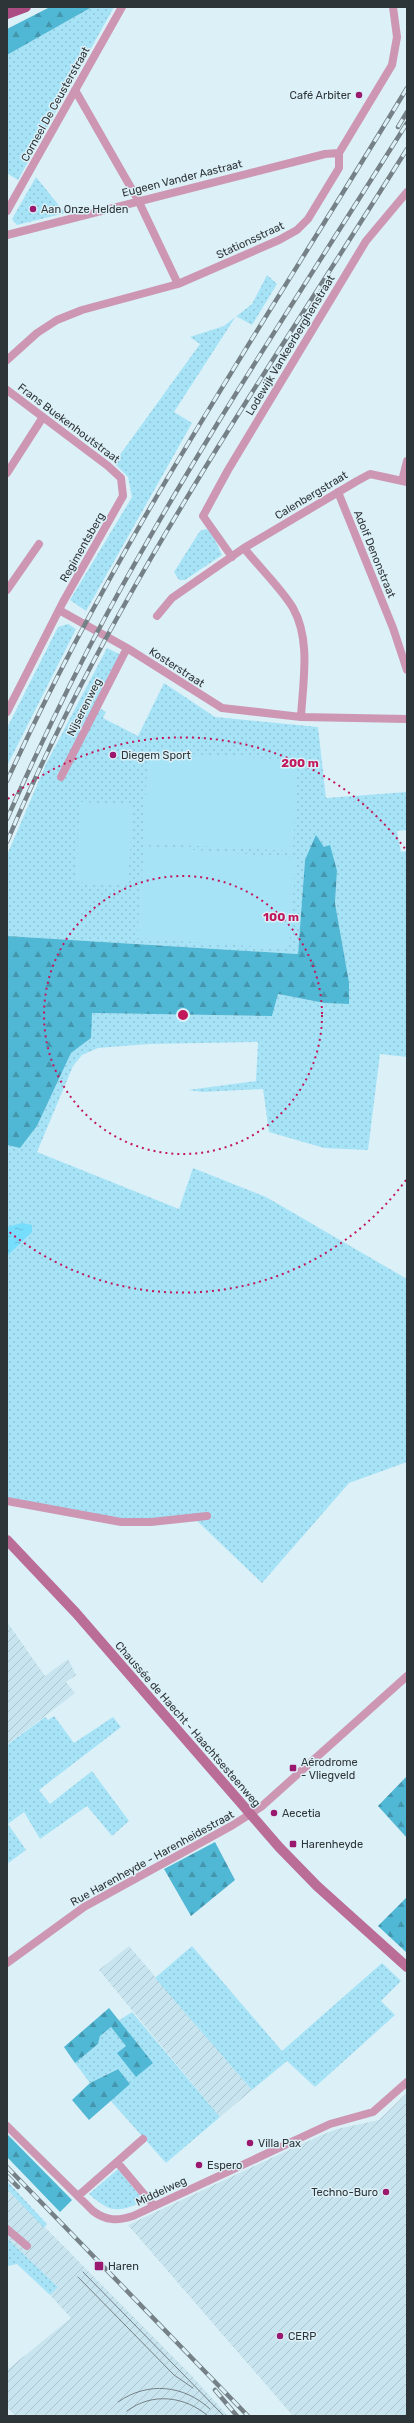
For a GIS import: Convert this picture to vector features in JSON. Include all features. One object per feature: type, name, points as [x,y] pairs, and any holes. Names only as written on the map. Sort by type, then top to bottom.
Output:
[{"type":"main road","points":[[7,14],[26,7]]},
{"type":"main road","name":"Chaussée de Haecht - Haachtsesteenweg","points":[[7,1540],[76,1613],[250,1814],[317,1886],[407,1967]]},
{"type":"street","name":"Corneel De Ceusterstraat","points":[[7,211],[122,7]]},
{"type":"street","name":"Stationsstraat","points":[[7,360],[37,334],[57,320],[82,310],[178,284],[279,240],[297,230],[308,219],[339,168],[339,154],[392,65],[397,37],[393,7]]},
{"type":"street","points":[[75,90],[138,200],[178,284]]},
{"type":"street","name":"Eugeen Vander Aastraat","points":[[7,235],[138,200],[325,154],[339,154]]},
{"type":"street","name":"Lodewijk Vankeerberghenstraat","points":[[232,557],[203,516],[232,464],[366,241],[407,192]]},
{"type":"street","name":"Frans Buekenhoutstraat","points":[[7,390],[121,478],[123,496]]},
{"type":"street","points":[[7,473],[42,417]]},
{"type":"street","points":[[405,482],[407,461]]},
{"type":"street","name":"Calenbergstraat","points":[[157,616],[172,598],[244,548],[370,474],[405,482]]},
{"type":"street","name":"Adolf Denonstraat","points":[[338,492],[393,628],[407,670]]},
{"type":"street","name":"Regimentsberg","points":[[59,610],[123,496]]},
{"type":"street","points":[[7,590],[39,544]]},
{"type":"street","points":[[244,548],[292,607],[300,626],[304,646],[301,717]]},
{"type":"street","points":[[7,712],[59,610]]},
{"type":"street","name":"Kosterstraat","points":[[59,610],[127,648],[222,708],[301,717],[407,719]]},
{"type":"street","name":"Nijserenweg","points":[[61,777],[127,648]]},
{"type":"street","points":[[7,1501],[120,1522],[151,1522],[207,1516]]},
{"type":"street","name":"Rue Harenheyde - Harenheidestraat","points":[[7,1964],[84,1907],[233,1825],[264,1804],[407,1676]]},
{"type":"street","name":"Middelweg","points":[[7,2126],[97,2215],[113,2220],[133,2216],[330,2124],[373,2112],[407,2082]]},
{"type":"street","points":[[78,2196],[143,2139]]},
{"type":"street","points":[[117,2162],[154,2206]]},
{"type":"street","points":[[7,2228],[27,2246]]},
{"type":"shaded area","points":[[92,7],[114,7],[18,180],[8,174],[7,176],[7,55]]},
{"type":"shaded area","points":[[36,177],[65,213],[17,225],[12,219]]},
{"type":"shaded area","points":[[267,275],[277,284],[252,325],[236,316],[252,304]]},
{"type":"shaded area","points":[[235,317],[174,412],[192,423],[86,611],[70,600],[132,497],[128,477],[114,463],[200,344],[190,337],[224,326]]},
{"type":"shaded area","points":[[206,529],[211,531],[222,555],[185,580],[179,580],[174,572],[200,531]]},
{"type":"shaded area","points":[[68,624],[76,629],[7,766],[7,728],[58,627]]},
{"type":"shaded area","points":[[107,648],[125,657],[99,708],[106,712],[103,718],[138,736],[164,683],[215,717],[318,727],[326,798],[407,792],[407,830],[397,831],[401,852],[407,851],[407,1057],[380,1054],[368,1150],[324,1148],[269,1132],[263,1089],[203,1092],[188,1090],[256,1081],[258,1042],[149,1044],[98,1048],[82,1055],[73,1066],[37,1152],[179,1209],[193,1168],[266,1197],[407,1279],[407,1462],[349,1483],[262,1583],[192,1516],[160,1519],[120,1519],[7,1498],[7,1145],[20,1148],[37,1126],[71,1053],[91,1038],[91,1013],[272,1016],[278,994],[324,1003],[349,1004],[349,982],[335,903],[337,871],[305,860],[298,954],[7,936],[7,855],[46,764]]},
{"type":"shaded area","points":[[148,752],[298,760],[293,851],[143,843]]},
{"type":"shaded area","points":[[80,802],[133,805],[128,885],[76,882]]},
{"type":"shaded area","points":[[144,846],[296,858],[289,949],[137,938]]},
{"type":"shaded area","points":[[7,1622],[45,1676],[68,1659],[76,1675],[66,1682],[75,1693],[7,1745]]},
{"type":"shaded area","points":[[54,1716],[74,1743],[113,1717],[121,1727],[39,1790],[50,1804],[92,1771],[129,1821],[112,1836],[87,1806],[40,1839],[24,1812],[8,1824],[26,1850],[7,1864],[7,1745],[45,1717],[48,1720]]},
{"type":"shaded area","points":[[129,1946],[252,2090],[220,2117],[99,1970]]},
{"type":"shaded area","points":[[192,1946],[282,2051],[382,1963],[401,1981],[381,2001],[395,2015],[315,2087],[287,2061],[252,2090],[155,1978]]},
{"type":"shaded area","points":[[132,2012],[220,2117],[166,2163],[110,2100],[130,2084],[117,2069],[90,2083],[75,2063],[98,2044],[100,2036],[111,2026],[126,2046],[117,2053],[153,2063],[118,2021]]},
{"type":"shaded area","points":[[407,2093],[407,2416],[293,2416],[128,2225],[319,2136],[337,2129],[379,2120]]},
{"type":"shaded area","points":[[118,2169],[144,2201],[127,2208],[115,2209],[103,2205],[89,2194]]},
{"type":"shaded area","points":[[7,2181],[47,2224],[44,2228],[7,2189]]},
{"type":"shaded area","points":[[7,2189],[189,2373],[228,2416],[15,2416],[7,2407],[7,2370],[71,2318],[50,2295],[58,2287],[7,2238]]},
{"type":"shaded area","points":[[7,2238],[58,2287],[50,2295],[17,2264],[7,2266]]},
{"type":"green space","points":[[50,7],[92,7],[7,55],[7,29]]},
{"type":"green space","points":[[316,835],[324,847],[330,845],[337,871],[335,903],[349,982],[349,1004],[324,1003],[278,994],[272,1016],[92,1013],[91,1038],[71,1053],[37,1126],[20,1148],[7,1145],[7,936],[298,954],[305,860]]},
{"type":"green space","points":[[407,1776],[407,1838],[378,1806]]},
{"type":"green space","points":[[215,1842],[235,1880],[191,1916],[164,1869]]},
{"type":"green space","points":[[407,1897],[407,1953],[378,1926]]},
{"type":"green space","points":[[109,2008],[153,2063],[136,2077],[117,2053],[126,2046],[111,2027],[100,2036],[98,2044],[75,2063],[64,2047]]},
{"type":"green space","points":[[118,2069],[130,2084],[89,2120],[72,2100],[90,2083]]},
{"type":"green space","points":[[7,2134],[72,2200],[60,2212],[7,2157]]},
{"type":"water","points":[[22,1223],[32,1225],[32,1232],[7,1256],[7,1227]]},
{"type":"tram line","points":[[83,2272],[224,2416]]},
{"type":"tram line","points":[[78,2277],[174,2375],[193,2388]]},
{"type":"tram line","points":[[118,2402],[141,2391],[166,2389],[189,2395],[210,2409]]},
{"type":"tram line","points":[[127,2411],[147,2401],[168,2399],[189,2404],[208,2416]]},
{"type":"railway","points":[[7,781],[50,691],[97,602],[146,515],[197,429],[407,88]]},
{"type":"railway","points":[[398,127],[407,112]]},
{"type":"railway","points":[[7,819],[68,689],[143,549],[216,426],[407,123]]},
{"type":"railway","points":[[7,842],[48,751],[93,661],[142,574],[245,403],[407,149]]},
{"type":"railway","points":[[7,2167],[248,2416]]},
{"type":"railway","points":[[7,2176],[18,2187]]},
{"type":"railway","points":[[215,2390],[237,2416]]},
{"type":"place","name":"Café Arbiter","points":[[359,95]]},
{"type":"place","name":"Aan Onze Helden","points":[[33,209]]},
{"type":"place","name":"Diegem Sport","points":[[113,755]]},
{"type":"place","name":"Aérodrome - Vliegveld","points":[[293,1768]]},
{"type":"place","name":"Aecetia","points":[[274,1813]]},
{"type":"place","name":"Harenheyde","points":[[293,1844]]},
{"type":"place","name":"Villa Pax","points":[[250,2143]]},
{"type":"place","name":"Espero","points":[[199,2165]]},
{"type":"place","name":"Techno-Buro","points":[[386,2192]]},
{"type":"place","name":"Haren","points":[[99,2266]]},
{"type":"place","name":"CERP","points":[[280,2336]]}]
